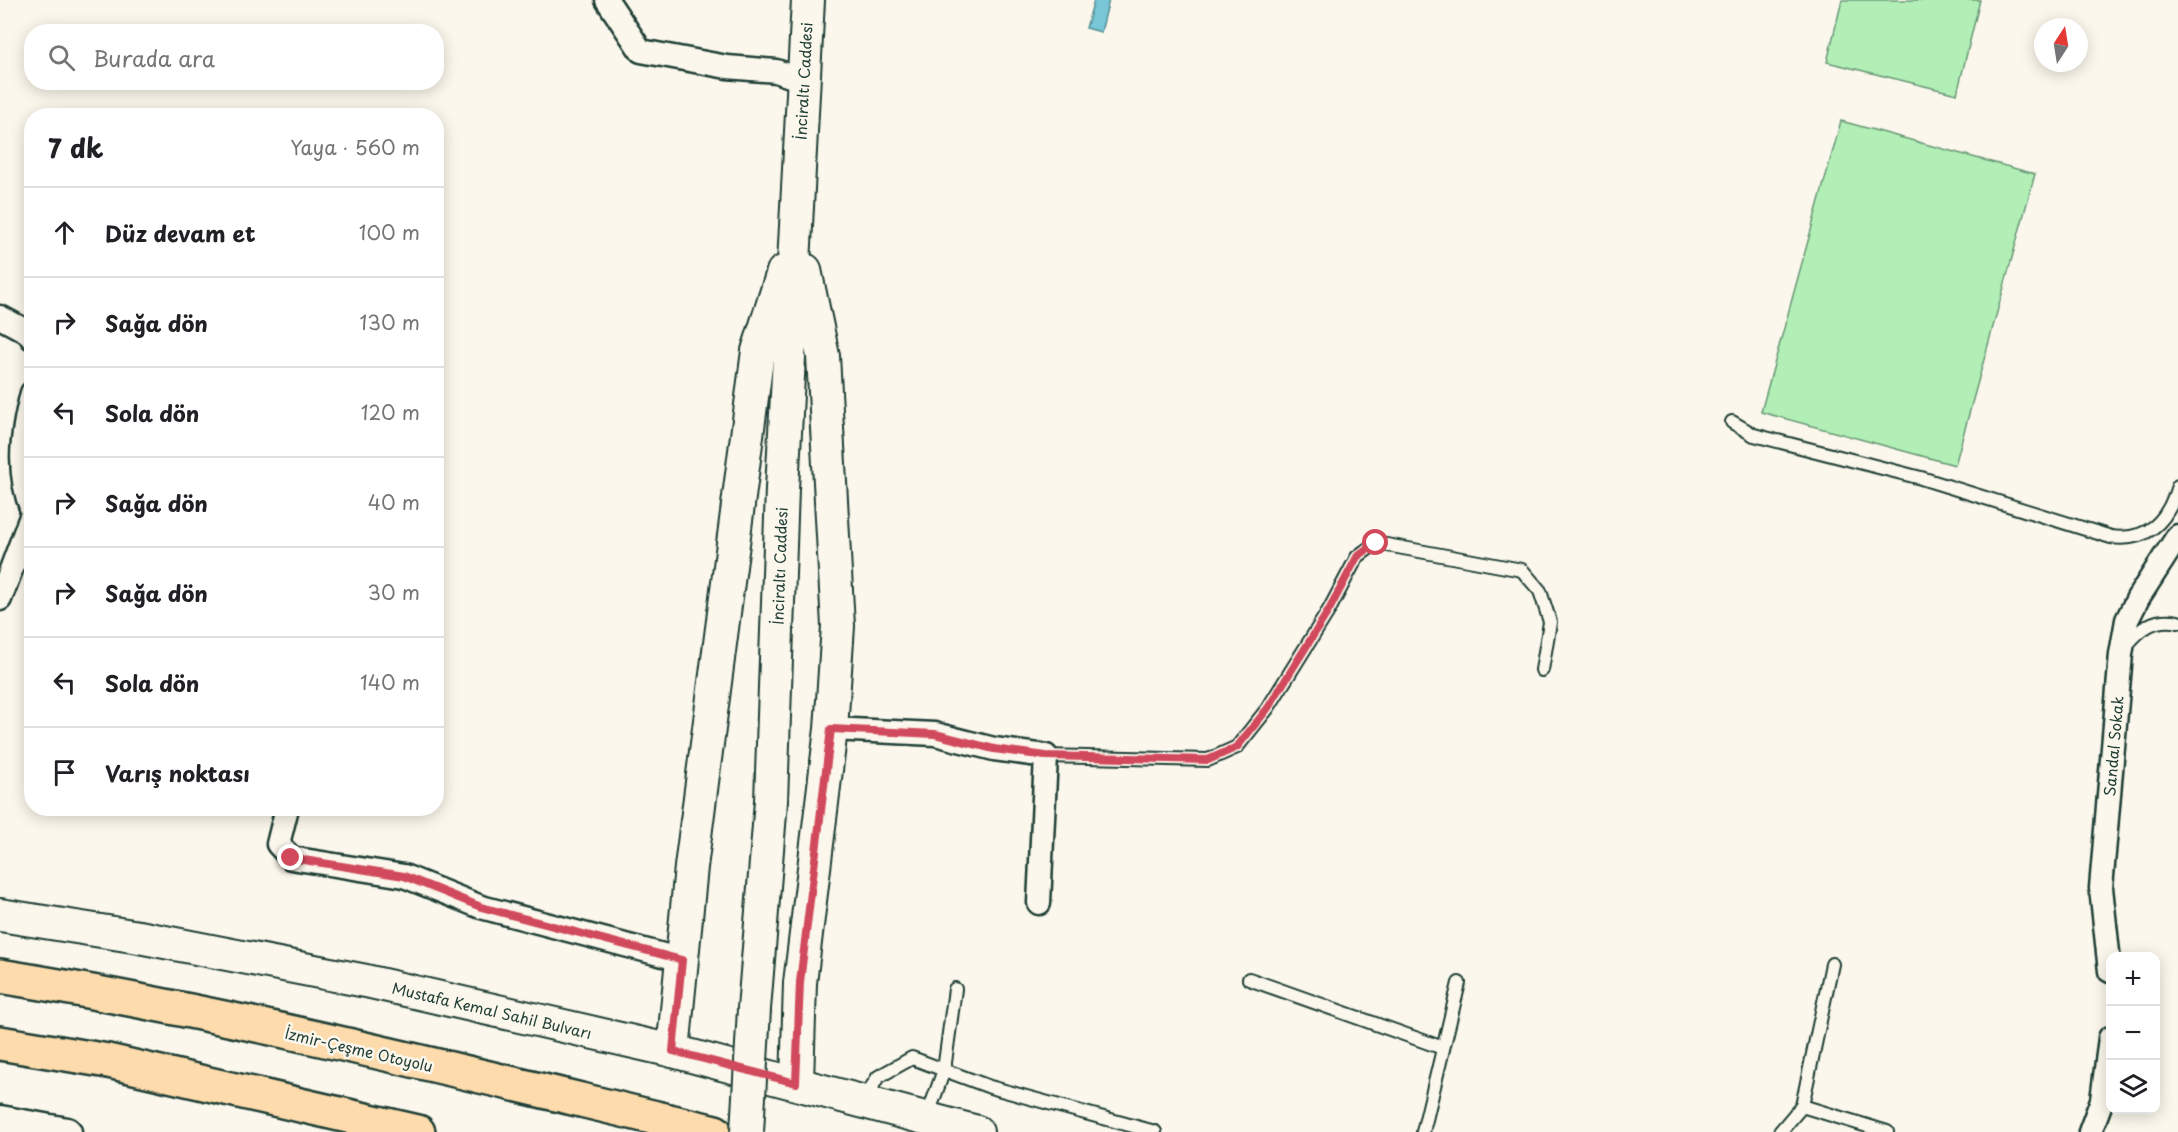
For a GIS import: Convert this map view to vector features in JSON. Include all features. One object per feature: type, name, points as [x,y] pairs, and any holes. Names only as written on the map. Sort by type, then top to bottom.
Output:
[{"type":"highway","name":"İzmir-Çeşme Otoyolu","points":[[0,976],[131,998],[716,1132]]},
{"type":"highway","points":[[0,1043],[108,1060],[418,1132]]},
{"type":"main road","name":"İnciraltı Caddesi","points":[[747,1132],[754,1009],[771,801],[782,489],[808,0]]},
{"type":"main road","points":[[796,1083],[800,982],[831,729],[838,626],[823,356],[797,228]]},
{"type":"main road","points":[[673,1051],[691,867],[758,351],[797,228]]},
{"type":"main road","name":"Mustafa Kemal Sahil Bulvarı","points":[[0,915],[139,937],[366,981],[673,1051],[977,1132]]},
{"type":"street","points":[[607,0],[640,51],[727,67],[776,71],[802,80]]},
{"type":"street","points":[[0,317],[24,331]]},
{"type":"street","points":[[24,442],[20,466],[24,492]]},
{"type":"street","points":[[0,599],[24,534]]},
{"type":"street","name":"Sandal Sokak","points":[[2108,952],[2101,888],[2121,654],[2127,620],[2138,598],[2178,536]]},
{"type":"street","points":[[831,729],[935,734],[994,749],[1046,756],[1039,903]]},
{"type":"street","points":[[285,816],[278,844],[291,858],[404,876],[481,907],[682,960]]},
{"type":"street","points":[[2090,1132],[2102,1100],[2107,1060]]},
{"type":"street","points":[[0,1120],[67,1132]]},
{"type":"lane","points":[[1732,422],[1754,435],[1921,478],[2111,537],[2126,539],[2150,532],[2171,503],[2178,486]]},
{"type":"lane","points":[[1046,756],[1208,760],[1237,747],[1274,698],[1329,610],[1357,557],[1376,543],[1522,570],[1540,591],[1550,622],[1542,670]]},
{"type":"lane","points":[[2121,654],[2136,634],[2153,623],[2164,619],[2178,622]]},
{"type":"lane","points":[[1780,1132],[1802,1106],[1832,964]]},
{"type":"lane","points":[[1249,979],[1443,1048]]},
{"type":"lane","points":[[1423,1132],[1459,983]]},
{"type":"lane","points":[[927,1119],[944,1070],[955,989]]},
{"type":"lane","points":[[862,1102],[878,1077],[912,1058],[990,1087],[1155,1132]]},
{"type":"lane","points":[[1802,1106],[1887,1132]]},
{"type":"green space","points":[[1842,0],[1980,0],[1957,94],[1827,62]]},
{"type":"green space","points":[[1841,121],[2035,174],[1955,465],[1761,412]]},
{"type":"water","points":[[1094,0],[1109,0],[1101,32],[1086,28]]},
{"type":"route","points":[[291,858],[329,866],[404,876],[481,907],[682,960],[673,1051],[796,1083],[800,982],[831,729],[935,734],[994,749],[1046,756],[1208,760],[1237,747],[1268,708],[1329,610],[1357,557],[1376,543]]}]
